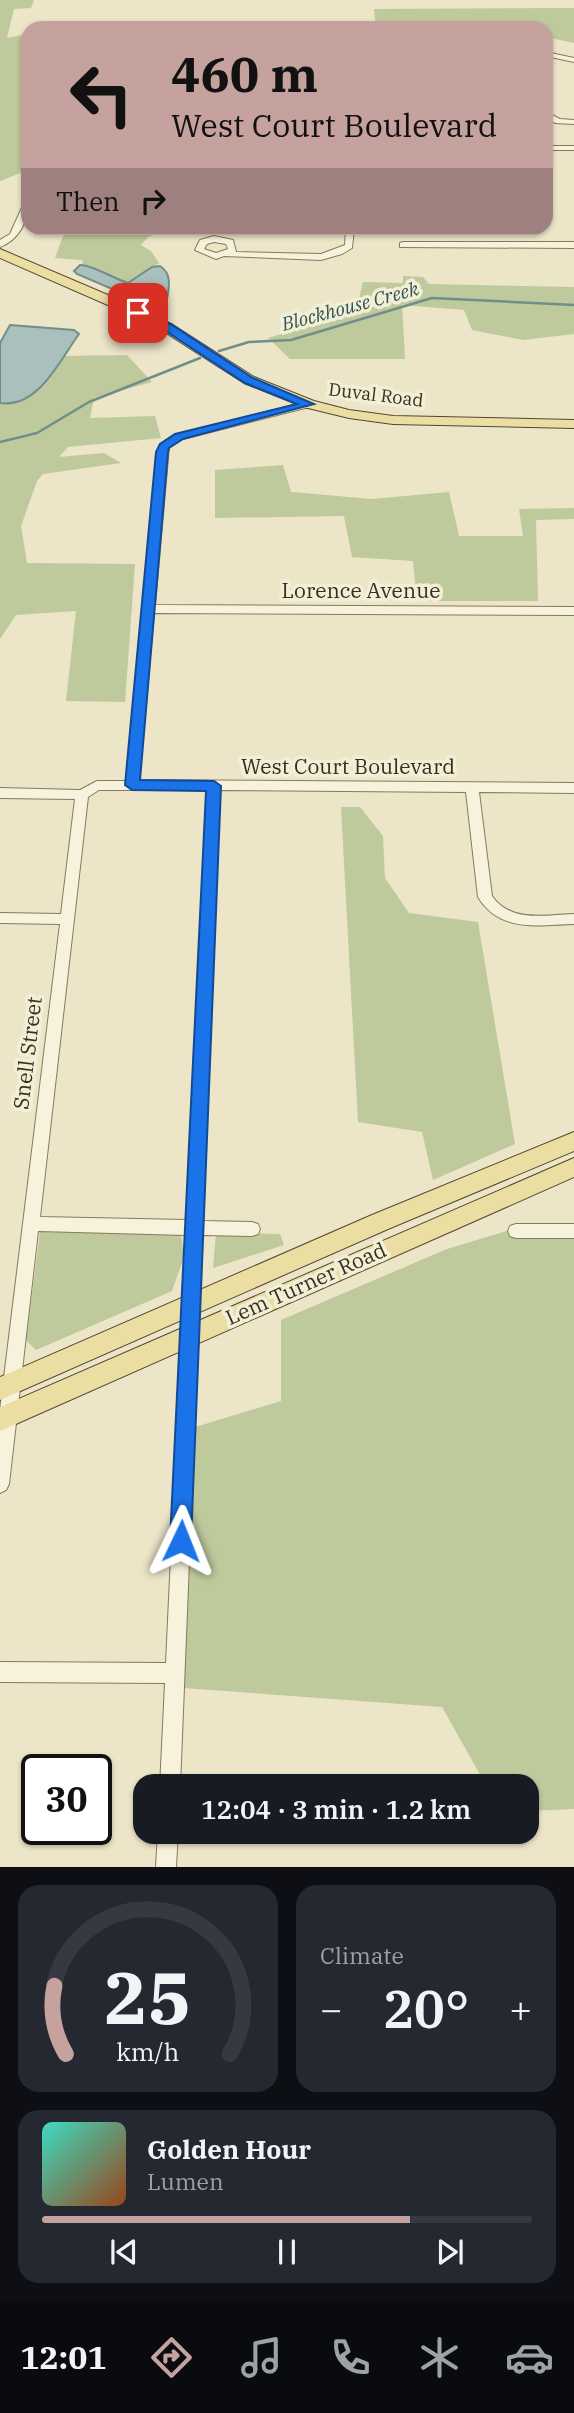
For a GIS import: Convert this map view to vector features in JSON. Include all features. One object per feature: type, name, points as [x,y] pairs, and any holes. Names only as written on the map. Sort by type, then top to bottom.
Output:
[{"type":"main road","name":"Duval Road","points":[[0,253],[138,313],[168,328],[249,380],[309,404],[349,414],[393,419],[574,424]]},
{"type":"main road","name":"Lem Turner Road","points":[[6,1386],[380,1222],[574,1141]]},
{"type":"main road","name":"Lem Turner Road","points":[[4,1417],[574,1167]]},
{"type":"main road","points":[[432,1202],[445,1224]]},
{"type":"street","points":[[553,56],[574,60]]},
{"type":"street","points":[[553,118],[574,122]]},
{"type":"street","points":[[553,148],[574,148]]},
{"type":"street","points":[[0,244],[14,235],[21,217]]},
{"type":"street","points":[[0,233],[17,225]]},
{"type":"street","points":[[226,254],[331,255],[349,246],[350,235]]},
{"type":"street","points":[[404,245],[574,245]]},
{"type":"street","points":[[132,785],[164,446],[179,437],[309,404]]},
{"type":"street","name":"Lorence Avenue","points":[[148,609],[574,611]]},
{"type":"street","name":"West Court Boulevard","points":[[0,793],[82,795],[97,786],[132,785],[574,788]]},
{"type":"street","points":[[171,1774],[214,786]]},
{"type":"street","points":[[472,787],[485,897],[490,907],[505,918],[574,919]]},
{"type":"street","name":"Snell Street","points":[[0,1484],[6,1386],[31,1224],[82,795]]},
{"type":"street","points":[[0,918],[67,919]]},
{"type":"street","points":[[31,1224],[252,1229]]},
{"type":"street","points":[[516,1231],[574,1231]]},
{"type":"street","points":[[0,1672],[175,1673]]},
{"type":"street","points":[[166,1867],[167,1844]]},
{"type":"green space","points":[[0,0],[34,0],[31,8],[14,9],[7,38],[21,35],[21,173],[0,181]]},
{"type":"green space","points":[[574,8],[574,43],[553,38],[553,21],[375,21],[374,9]]},
{"type":"green space","points":[[153,235],[141,245],[151,251],[159,263],[128,283],[83,264],[82,260],[55,258],[63,236]]},
{"type":"green space","points":[[403,276],[423,277],[429,284],[574,287],[574,334],[523,340],[472,330],[464,310],[402,305],[405,359],[290,359],[268,338],[343,316],[358,302],[363,282],[403,283]]},
{"type":"green space","points":[[127,355],[152,382],[94,398],[90,418],[155,416],[161,438],[68,447],[59,457],[104,453],[121,463],[43,474],[37,481],[21,526],[27,563],[135,564],[125,702],[66,701],[76,611],[16,615],[0,639],[0,403],[21,401],[29,396],[44,382],[63,356]]},
{"type":"green space","points":[[283,465],[291,492],[372,499],[449,492],[459,536],[523,536],[519,509],[574,508],[574,519],[536,520],[538,601],[417,601],[413,561],[352,557],[344,516],[215,518],[215,470]]},
{"type":"green space","points":[[341,807],[360,807],[383,836],[385,878],[409,913],[478,922],[515,1144],[433,1180],[422,1132],[358,1122]]},
{"type":"green space","points":[[513,1229],[574,1236],[574,1809],[539,1810],[539,1774],[480,1774],[442,1707],[184,1688],[192,1428],[281,1401],[281,1320],[447,1249]]},
{"type":"green space","points":[[40,1232],[181,1233],[184,1257],[172,1291],[36,1350],[26,1340]]},
{"type":"green space","points":[[216,1233],[280,1234],[284,1245],[213,1268]]},
{"type":"water","points":[[80,265],[128,283],[152,267],[160,266],[169,279],[166,305],[152,306],[77,274],[74,271]]},
{"type":"water","points":[[10,325],[74,330],[79,334],[56,369],[37,391],[14,403],[0,403],[0,343]]},
{"type":"waterway","name":"Blockhouse Creek","points":[[219,351],[249,342],[291,340],[432,298],[574,305]]},
{"type":"waterway","name":"Blockhouse Creek","points":[[0,442],[37,433],[89,402],[200,358]]},
{"type":"route","points":[[138,313],[192,342],[262,387],[309,404],[179,437],[164,446],[162,452],[132,785],[214,786],[181,1541]]}]
